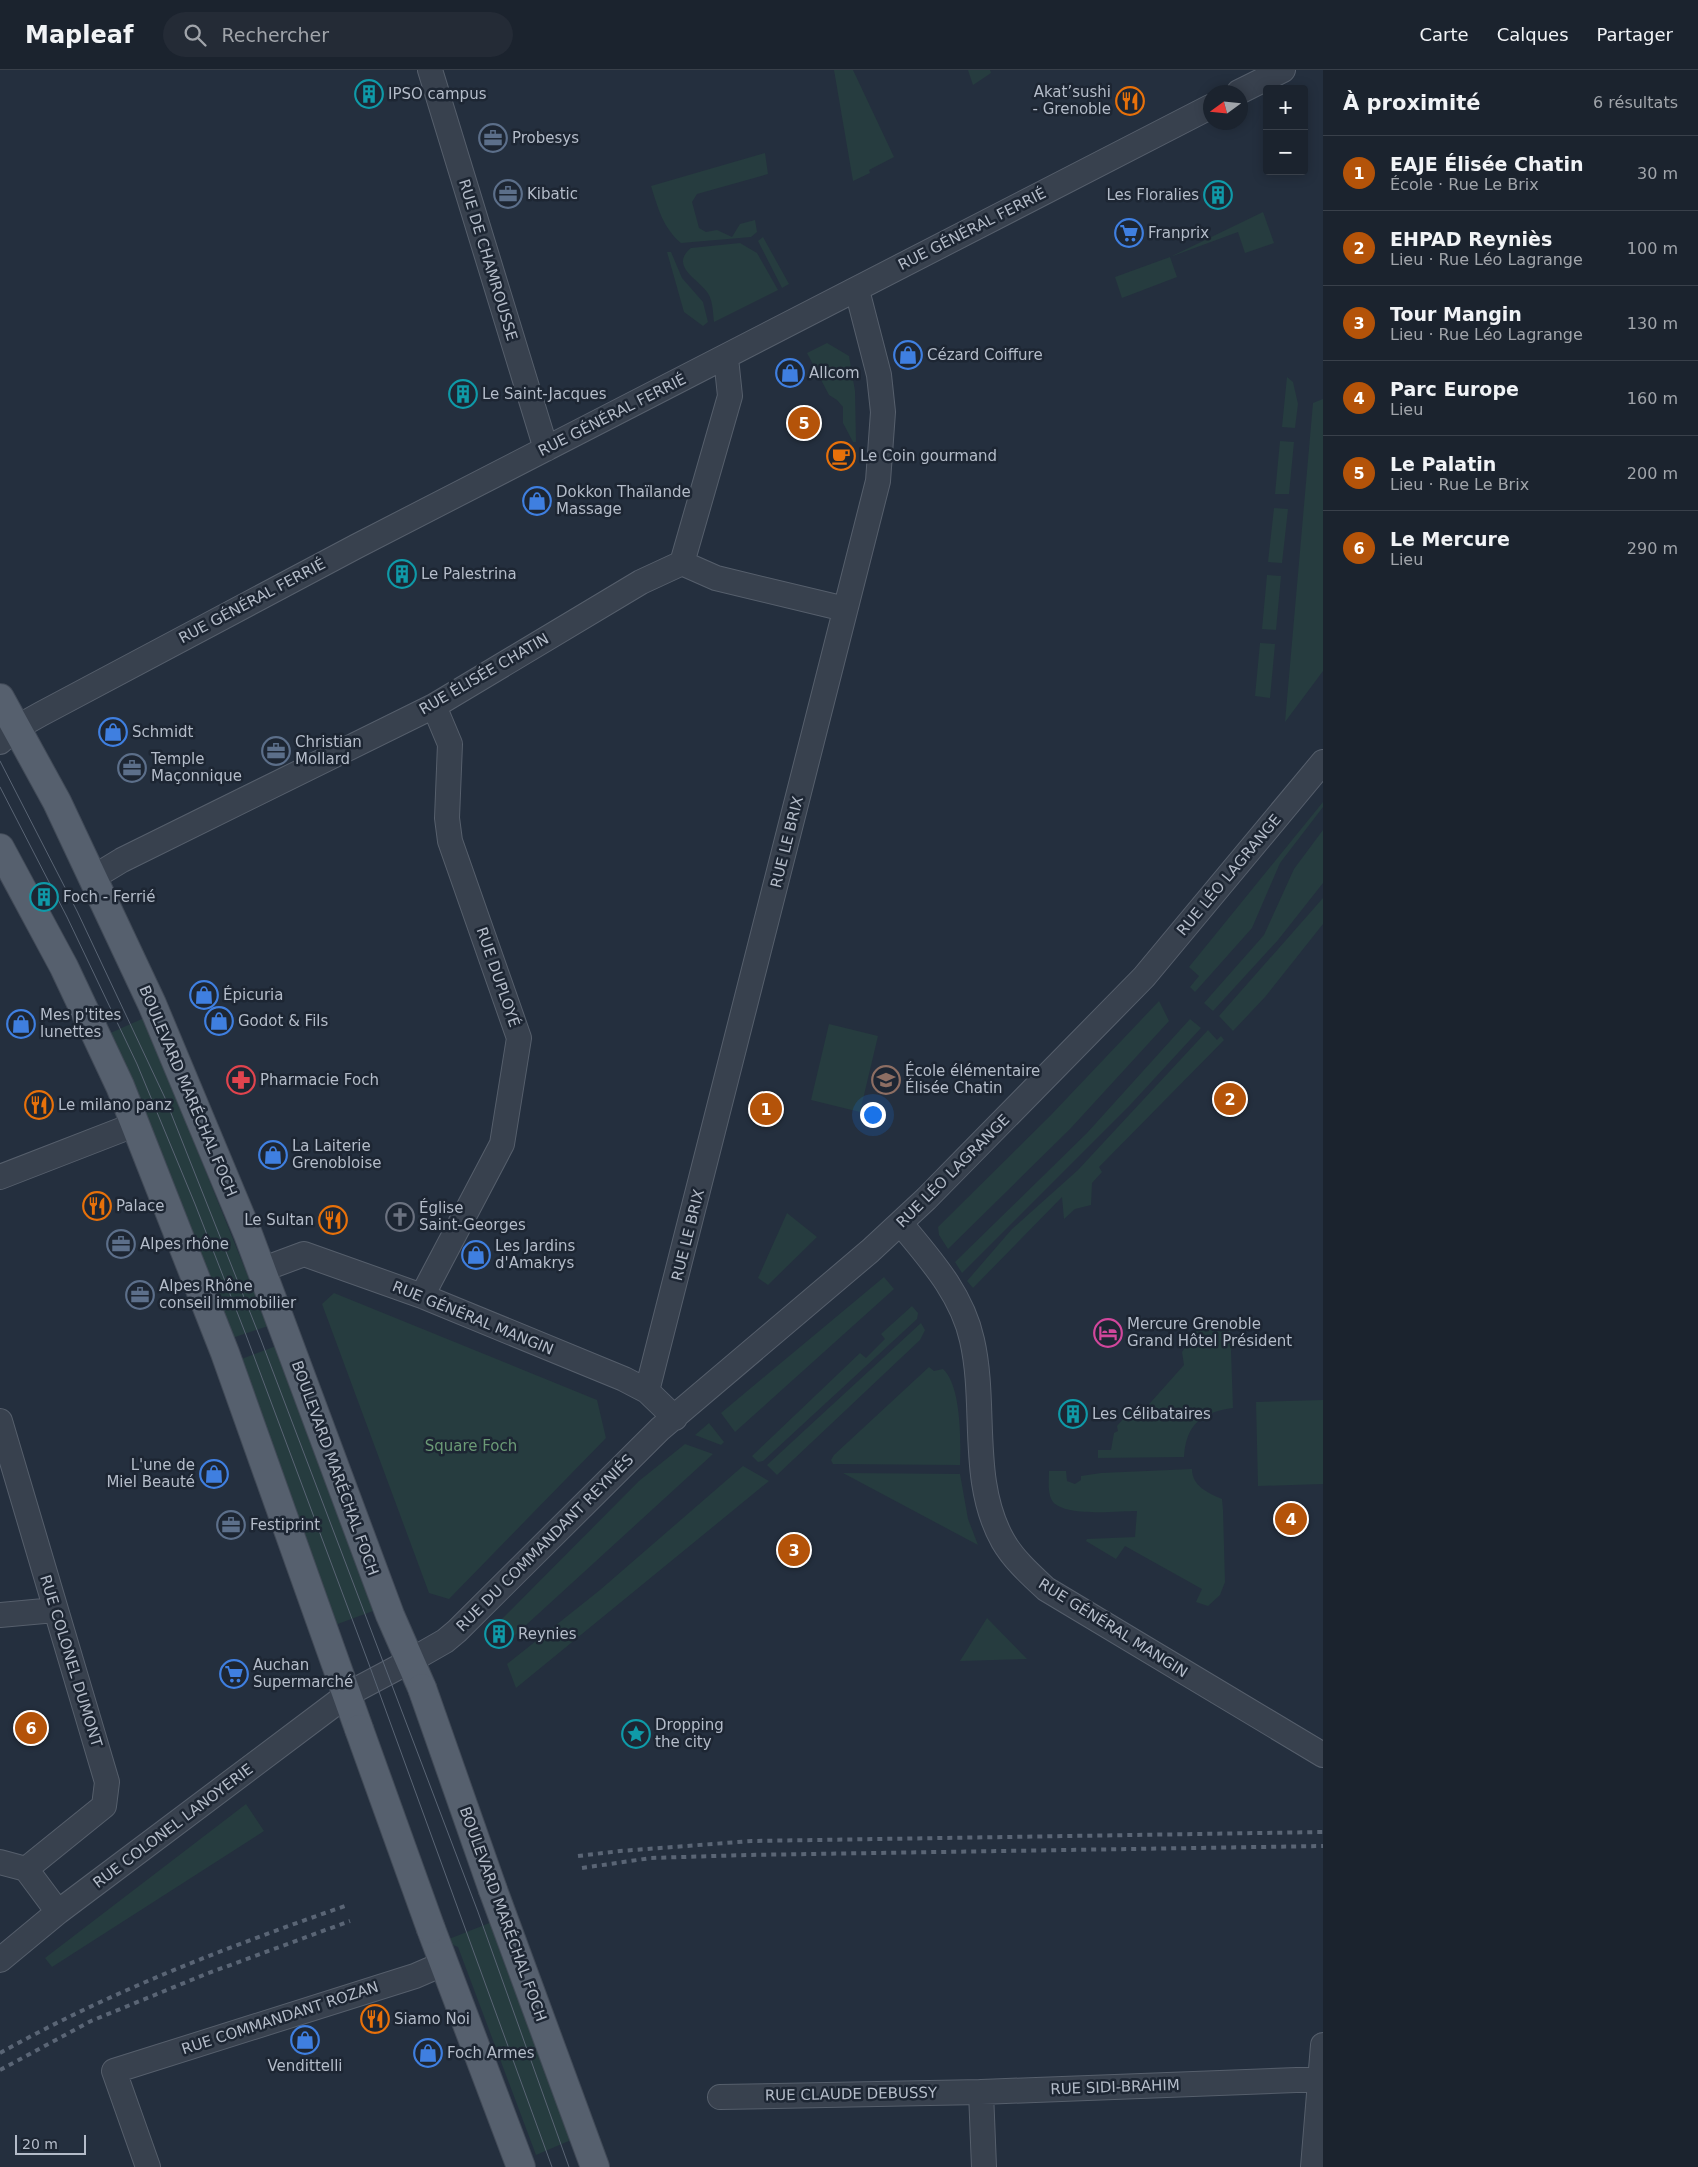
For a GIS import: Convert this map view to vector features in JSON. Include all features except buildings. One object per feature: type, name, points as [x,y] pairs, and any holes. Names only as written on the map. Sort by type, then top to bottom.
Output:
[{"type":"main road","name":"BOULEVARD MARÉCHAL FOCH","points":[[0,698],[8,735],[94,876],[152,1004],[261,1270],[390,1615],[422,1688],[595,2167]]},
{"type":"main road","points":[[0,848],[64,967],[120,1086],[229,1362],[431,1929],[521,2167]]},
{"type":"street","name":"RUE DE CHAMROUSSE","points":[[430,70],[546,450]]},
{"type":"street","points":[[1248,88],[1283,70]]},
{"type":"street","name":"RUE GÉNÉRAL FERRIÉ","points":[[8,735],[218,619],[1203,111]]},
{"type":"street","name":"RUE LE BRIX","points":[[647,1391],[878,481],[883,412],[879,374],[857,290]]},
{"type":"street","points":[[726,358],[730,396],[682,563],[716,578],[845,609]]},
{"type":"street","name":"RUE ÉLISÉE CHATIN","points":[[94,876],[122,860],[434,706],[641,582],[682,563]]},
{"type":"street","name":"RUE DUPLOYÉ","points":[[422,1296],[502,1144],[519,1038],[450,841],[447,818],[450,744],[434,706]]},
{"type":"street","name":"RUE LÉO LAGRANGE","points":[[675,1418],[900,1224],[1144,977],[1323,762]]},
{"type":"street","points":[[0,1177],[134,1125]]},
{"type":"street","name":"RUE GÉNÉRAL MANGIN","points":[[900,1224],[938,1269],[966,1318],[975,1360],[985,1487],[991,1515],[1004,1543],[1024,1569],[1046,1590],[1323,1755]]},
{"type":"street","name":"RUE GÉNÉRAL MANGIN","points":[[261,1270],[304,1254],[422,1296],[609,1373],[647,1391],[675,1418]]},
{"type":"street","name":"RUE DU COMMANDANT REYNIÉS","points":[[410,1661],[445,1641],[457,1631],[591,1495],[675,1418]]},
{"type":"street","name":"RUE COLONEL DUMONT","points":[[0,1421],[107,1782],[104,1806],[26,1869]]},
{"type":"street","points":[[0,1615],[55,1610]]},
{"type":"street","points":[[348,1694],[410,1661]]},
{"type":"street","name":"RUE COLONEL LANOYERIE","points":[[0,1960],[58,1912],[348,1694]]},
{"type":"street","points":[[0,1862],[26,1869],[58,1912]]},
{"type":"street","name":"RUE COMMANDANT ROZAN","points":[[148,2167],[114,2071],[406,1978],[445,1963]]},
{"type":"street","points":[[1313,2167],[1322,2079],[1323,2045]]},
{"type":"street","name":"RUE SIDI-BRAHIM","points":[[981,2092],[1322,2079]]},
{"type":"street","points":[[981,2092],[984,2167]]},
{"type":"street","name":"RUE CLAUDE DEBUSSY","points":[[720,2097],[981,2092]]},
{"type":"green space","points":[[834,70],[853,70],[894,157],[869,170],[870,173],[853,181]]},
{"type":"green space","points":[[968,70],[990,70],[991,73],[973,85]]},
{"type":"green space","points":[[765,153],[768,174],[697,194],[692,202],[699,228],[706,232],[717,230],[732,237],[740,224],[755,220],[757,232],[751,237],[681,243],[675,237],[665,224],[651,186]]},
{"type":"green space","points":[[1263,212],[1274,243],[1245,253],[1238,232],[1170,257]]},
{"type":"green space","points":[[763,237],[789,284],[782,288],[758,241]]},
{"type":"green space","points":[[740,243],[757,253],[778,290],[714,322],[709,295],[688,273],[683,261],[691,248]]},
{"type":"green space","points":[[667,252],[671,252],[682,278],[703,302],[708,322],[703,326],[684,312]]},
{"type":"green space","points":[[1170,257],[1177,277],[1122,298],[1115,277]]},
{"type":"green space","points":[[827,343],[849,356],[855,391],[856,442],[853,442],[843,423],[843,407],[829,395],[807,353]]},
{"type":"green space","points":[[1287,377],[1293,382],[1298,404],[1295,428],[1282,427]]},
{"type":"green space","points":[[1323,399],[1323,671],[1285,722],[1313,403]]},
{"type":"green space","points":[[1280,441],[1294,442],[1289,494],[1275,494]]},
{"type":"green space","points":[[1274,508],[1288,509],[1282,563],[1268,562]]},
{"type":"green space","points":[[1267,575],[1281,576],[1276,630],[1262,629]]},
{"type":"green space","points":[[1260,643],[1275,644],[1270,698],[1255,696]]},
{"type":"green space","points":[[1323,802],[1323,807],[1280,863],[1252,928],[1195,992],[1190,987],[1199,976],[1189,967]]},
{"type":"green space","points":[[1323,830],[1323,883],[1278,940],[1213,1011],[1204,1003],[1264,935],[1294,869]]},
{"type":"green space","points":[[1323,898],[1323,924],[1265,997],[1233,1031],[1219,1016]]},
{"type":"green space","points":[[1159,1001],[1169,1021],[1070,1129],[948,1249],[939,1235],[938,1227],[1051,1115]]},
{"type":"green space","points":[[144,1018],[268,1326],[229,1339],[106,1035]]},
{"type":"green space","points":[[1190,1019],[1201,1028],[1130,1105],[962,1273],[955,1262],[1087,1133]]},
{"type":"green space","points":[[829,1024],[878,1036],[860,1112],[811,1100]]},
{"type":"green space","points":[[1208,1030],[1217,1040],[1221,1036],[1224,1040],[1099,1167],[1102,1172],[1092,1183],[1091,1205],[1075,1209],[1064,1219],[1062,1197],[973,1288],[967,1281],[1012,1229],[1078,1170]]},
{"type":"green space","points":[[787,1213],[817,1237],[768,1285],[758,1278]]},
{"type":"green space","points":[[884,1277],[894,1289],[735,1432],[721,1413]]},
{"type":"green space","name":"Square Foch","points":[[334,1293],[597,1400],[606,1438],[449,1599],[429,1593],[322,1304]]},
{"type":"green space","points":[[912,1306],[918,1313],[917,1319],[763,1461],[758,1462],[752,1456],[860,1353],[866,1358],[885,1339],[881,1334]]},
{"type":"green space","points":[[1230,1322],[1233,1408],[1204,1417],[1192,1428],[1185,1446],[1184,1457],[1098,1458],[1098,1450],[1111,1450],[1114,1433],[1118,1431],[1117,1426],[1130,1411],[1143,1411],[1184,1365],[1182,1352],[1202,1323]]},
{"type":"green space","points":[[921,1323],[925,1330],[920,1340],[777,1475],[767,1465]]},
{"type":"green space","points":[[276,1346],[373,1611],[335,1625],[239,1360]]},
{"type":"green space","points":[[929,1367],[934,1371],[943,1369],[953,1387],[959,1414],[960,1465],[833,1464],[831,1460],[834,1455]]},
{"type":"green space","points":[[1323,1400],[1323,1484],[1258,1486],[1256,1402]]},
{"type":"green space","points":[[709,1423],[724,1442],[721,1445],[695,1435]]},
{"type":"green space","points":[[685,1444],[713,1454],[501,1648],[498,1639],[510,1627],[502,1619],[639,1481]]},
{"type":"green space","points":[[743,1466],[769,1481],[516,1688],[507,1664],[600,1590]]},
{"type":"green space","points":[[1192,1469],[1195,1480],[1202,1488],[1222,1499],[1225,1582],[1220,1595],[1208,1606],[1196,1602],[1202,1589],[1125,1546],[1116,1559],[1086,1541],[1087,1539],[1135,1537],[1137,1511],[1093,1512],[1069,1510],[1053,1502],[1049,1491],[1049,1471],[1066,1471],[1067,1481],[1075,1484],[1081,1480],[1081,1476],[1101,1473]]},
{"type":"green space","points":[[843,1473],[960,1474],[968,1519],[978,1545]]},
{"type":"green space","points":[[987,1618],[1027,1659],[960,1661]]},
{"type":"green space","points":[[246,1804],[264,1831],[52,1967],[45,1958]]},
{"type":"green space","points":[[492,1922],[571,2140],[536,2155],[458,1947],[451,1944],[449,1939]]},
{"type":"tram line","points":[[0,761],[77,911],[165,1098],[261,1340],[478,1912],[569,2167]]},
{"type":"tram line","points":[[0,787],[67,917],[137,1064],[195,1204],[370,1667],[552,2167]]},
{"type":"railway","points":[[578,1856],[752,1841],[1323,1832]]},
{"type":"railway","points":[[582,1868],[651,1858],[747,1855],[1323,1846]]},
{"type":"railway","points":[[0,2053],[126,1990],[213,1954],[345,1906]]},
{"type":"railway","points":[[0,2070],[91,2021],[206,1974],[350,1921]]},
{"type":"place","name":"IPSO campus","points":[[369,94]]},
{"type":"place","name":"Akat’sushi - Grenoble","points":[[1130,101]]},
{"type":"place","name":"Probesys","points":[[493,138]]},
{"type":"place","name":"Kibatic","points":[[508,194]]},
{"type":"place","name":"Les Floralies","points":[[1218,195]]},
{"type":"place","name":"Franprix","points":[[1129,233]]},
{"type":"place","name":"Cézard Coiffure","points":[[908,355]]},
{"type":"place","name":"Allcom","points":[[790,373]]},
{"type":"place","name":"Le Saint-Jacques","points":[[463,394]]},
{"type":"place","name":"Le Palatin","points":[[804,423]]},
{"type":"place","name":"Le Coin gourmand","points":[[841,456]]},
{"type":"place","name":"Dokkon Thaïlande Massage","points":[[537,501]]},
{"type":"place","name":"Le Palestrina","points":[[402,574]]},
{"type":"place","name":"Schmidt","points":[[113,732]]},
{"type":"place","name":"Christian Mollard","points":[[276,751]]},
{"type":"place","name":"Temple Maçonnique","points":[[132,768]]},
{"type":"place","name":"Foch - Ferrié","points":[[44,897]]},
{"type":"place","name":"Épicuria","points":[[204,995]]},
{"type":"place","name":"Godot & Fils","points":[[219,1021]]},
{"type":"place","name":"Mes p'tites lunettes","points":[[21,1024]]},
{"type":"place","name":"Pharmacie Foch","points":[[241,1080]]},
{"type":"place","name":"École élémentaire Élisée Chatin","points":[[886,1080]]},
{"type":"place","name":"EHPAD Reyniès","points":[[1230,1099]]},
{"type":"place","name":"Le milano panz","points":[[39,1105]]},
{"type":"place","name":"EAJE Élisée Chatin","points":[[766,1109]]},
{"type":"place","name":"La Laiterie Grenobloise","points":[[273,1155]]},
{"type":"place","name":"Palace","points":[[97,1206]]},
{"type":"place","name":"Église Saint-Georges","points":[[400,1217]]},
{"type":"place","name":"Le Sultan","points":[[333,1220]]},
{"type":"place","name":"Alpes rhône","points":[[121,1244]]},
{"type":"place","name":"Les Jardins d'Amakrys","points":[[476,1255]]},
{"type":"place","name":"Alpes Rhône conseil immobilier","points":[[140,1295]]},
{"type":"place","name":"Mercure Grenoble Grand Hôtel Président","points":[[1108,1333]]},
{"type":"place","name":"Les Célibataires","points":[[1073,1414]]},
{"type":"place","name":"L'une de Miel Beauté","points":[[214,1474]]},
{"type":"place","name":"Parc Europe","points":[[1291,1519]]},
{"type":"place","name":"Festiprint","points":[[231,1525]]},
{"type":"place","name":"Tour Mangin","points":[[794,1550]]},
{"type":"place","name":"Reynies","points":[[499,1634]]},
{"type":"place","name":"Auchan Supermarché","points":[[234,1674]]},
{"type":"place","name":"Le Mercure","points":[[31,1728]]},
{"type":"place","name":"Dropping the city","points":[[636,1734]]},
{"type":"place","name":"Siamo Noi","points":[[375,2019]]},
{"type":"place","name":"Vendittelli","points":[[305,2040]]},
{"type":"place","name":"Foch Armes","points":[[428,2053]]}]
